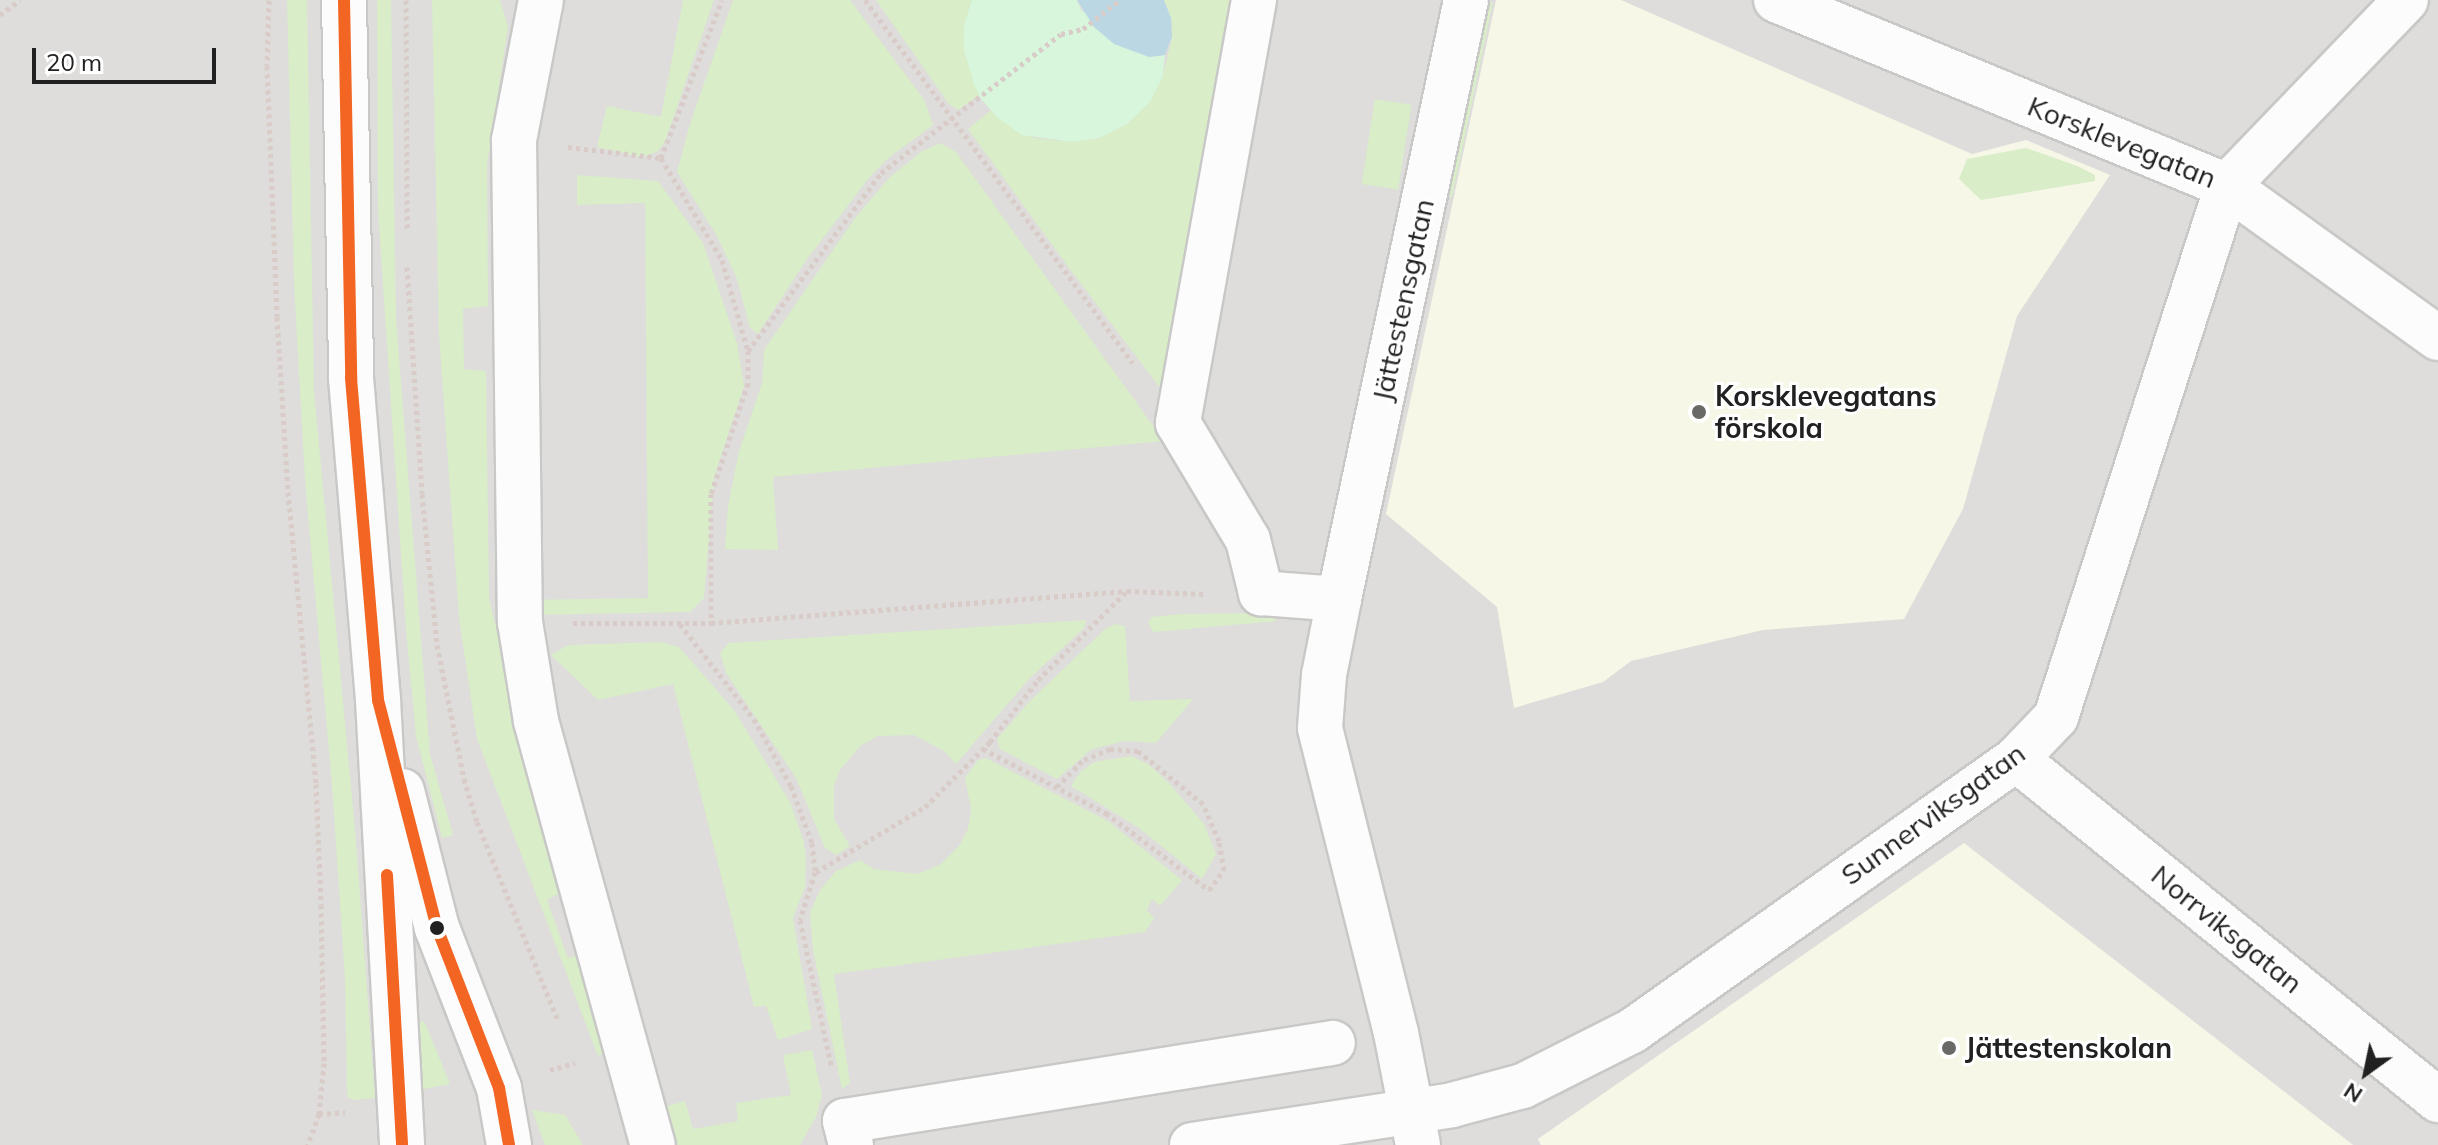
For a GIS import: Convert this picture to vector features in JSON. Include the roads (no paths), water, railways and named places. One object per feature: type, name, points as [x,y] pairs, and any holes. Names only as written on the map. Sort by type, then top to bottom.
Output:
[{"type":"street","points":[[344,0],[351,378],[378,700],[402,1145]]},
{"type":"street","points":[[541,0],[514,140],[520,622],[536,721],[653,1145]]},
{"type":"street","points":[[1254,0],[1178,423],[1248,540],[1261,593],[1339,599]]},
{"type":"street","name":"Jättestensgatan","points":[[1414,1128],[1396,1033],[1320,728],[1324,675],[1339,599],[1466,0]]},
{"type":"street","name":"Korsklevegatan","points":[[1776,0],[2227,186],[2438,338]]},
{"type":"street","name":"Sunnerviksgatan","points":[[1192,1145],[1414,1128],[1452,1105],[1523,1086],[1632,1031],[2016,759],[2056,717],[2227,186],[2406,0]]},
{"type":"street","points":[[378,700],[437,928],[499,1088],[509,1145]]},
{"type":"street","name":"Norrviksgatan","points":[[2016,759],[2438,1100]]},
{"type":"street","points":[[848,1133],[1333,1043]]},
{"type":"water","points":[[1077,0],[1164,0],[1171,18],[1172,37],[1165,55],[1149,57],[1114,44],[1094,27]]},
{"type":"place","name":"Korsklevegatans förskola","points":[[1699,412]]},
{"type":"place","name":"Jättestenskolan","points":[[1949,1048]]}]
